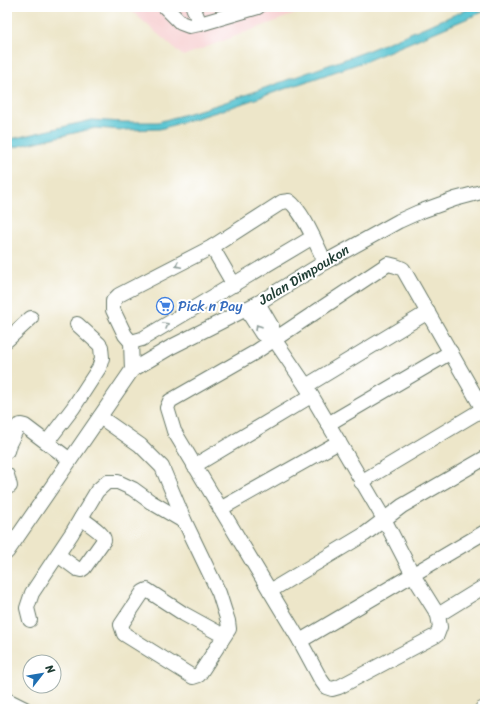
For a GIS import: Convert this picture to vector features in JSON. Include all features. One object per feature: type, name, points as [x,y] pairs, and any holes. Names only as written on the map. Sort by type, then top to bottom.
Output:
[{"type":"street","points":[[165,7],[181,23],[189,26],[258,7]]},
{"type":"street","points":[[194,7],[200,24]]},
{"type":"street","name":"Jalan Dimpoukon","points":[[7,552],[132,370],[171,347],[252,306],[378,232],[419,212],[485,190]]},
{"type":"street","points":[[132,370],[131,342],[125,335],[113,310],[113,301],[119,295],[212,246],[282,202],[289,201],[295,205],[325,262]]},
{"type":"street","points":[[131,342],[142,339],[313,237]]},
{"type":"street","points":[[212,246],[234,285]]},
{"type":"street","points":[[252,306],[262,334],[274,338],[308,391],[361,482],[384,519],[413,575],[438,615],[440,626],[437,634],[339,687],[332,689],[326,687],[321,680],[270,590],[194,466],[174,431],[167,408],[170,401],[254,352],[274,338],[388,264],[403,269],[484,411],[361,482]]},
{"type":"street","points":[[194,466],[428,312]]},
{"type":"street","points":[[7,340],[31,318]]},
{"type":"street","points":[[47,442],[73,408],[99,368],[102,358],[99,344],[77,324]]},
{"type":"street","points":[[328,424],[451,352]]},
{"type":"street","points":[[100,417],[140,444],[162,467],[185,522],[213,581],[224,609],[229,629],[199,675],[193,677],[124,634],[121,625],[143,592],[147,590],[184,614],[224,636]]},
{"type":"street","points":[[7,451],[18,426],[21,425],[25,426],[70,460]]},
{"type":"street","points":[[220,509],[338,442]]},
{"type":"street","points":[[270,590],[365,534],[402,506],[485,458]]},
{"type":"street","points":[[30,620],[27,608],[29,600],[97,491],[107,482],[118,482],[133,489],[151,502],[185,522]]},
{"type":"street","points":[[58,555],[81,570],[104,540],[104,537],[101,534],[81,518]]},
{"type":"street","points":[[300,641],[485,532]]},
{"type":"street","points":[[438,615],[485,586]]},
{"type":"street","points":[[7,700],[25,709]]},
{"type":"shaded area","points":[[127,7],[313,7],[183,56]]},
{"type":"water","points":[[473,7],[485,7],[485,11],[366,61],[223,110],[160,129],[123,130],[95,128],[7,149],[7,140],[92,120],[158,122],[220,104],[362,53]]},
{"type":"place","name":"Pick n Pay","points":[[165,306]]}]
